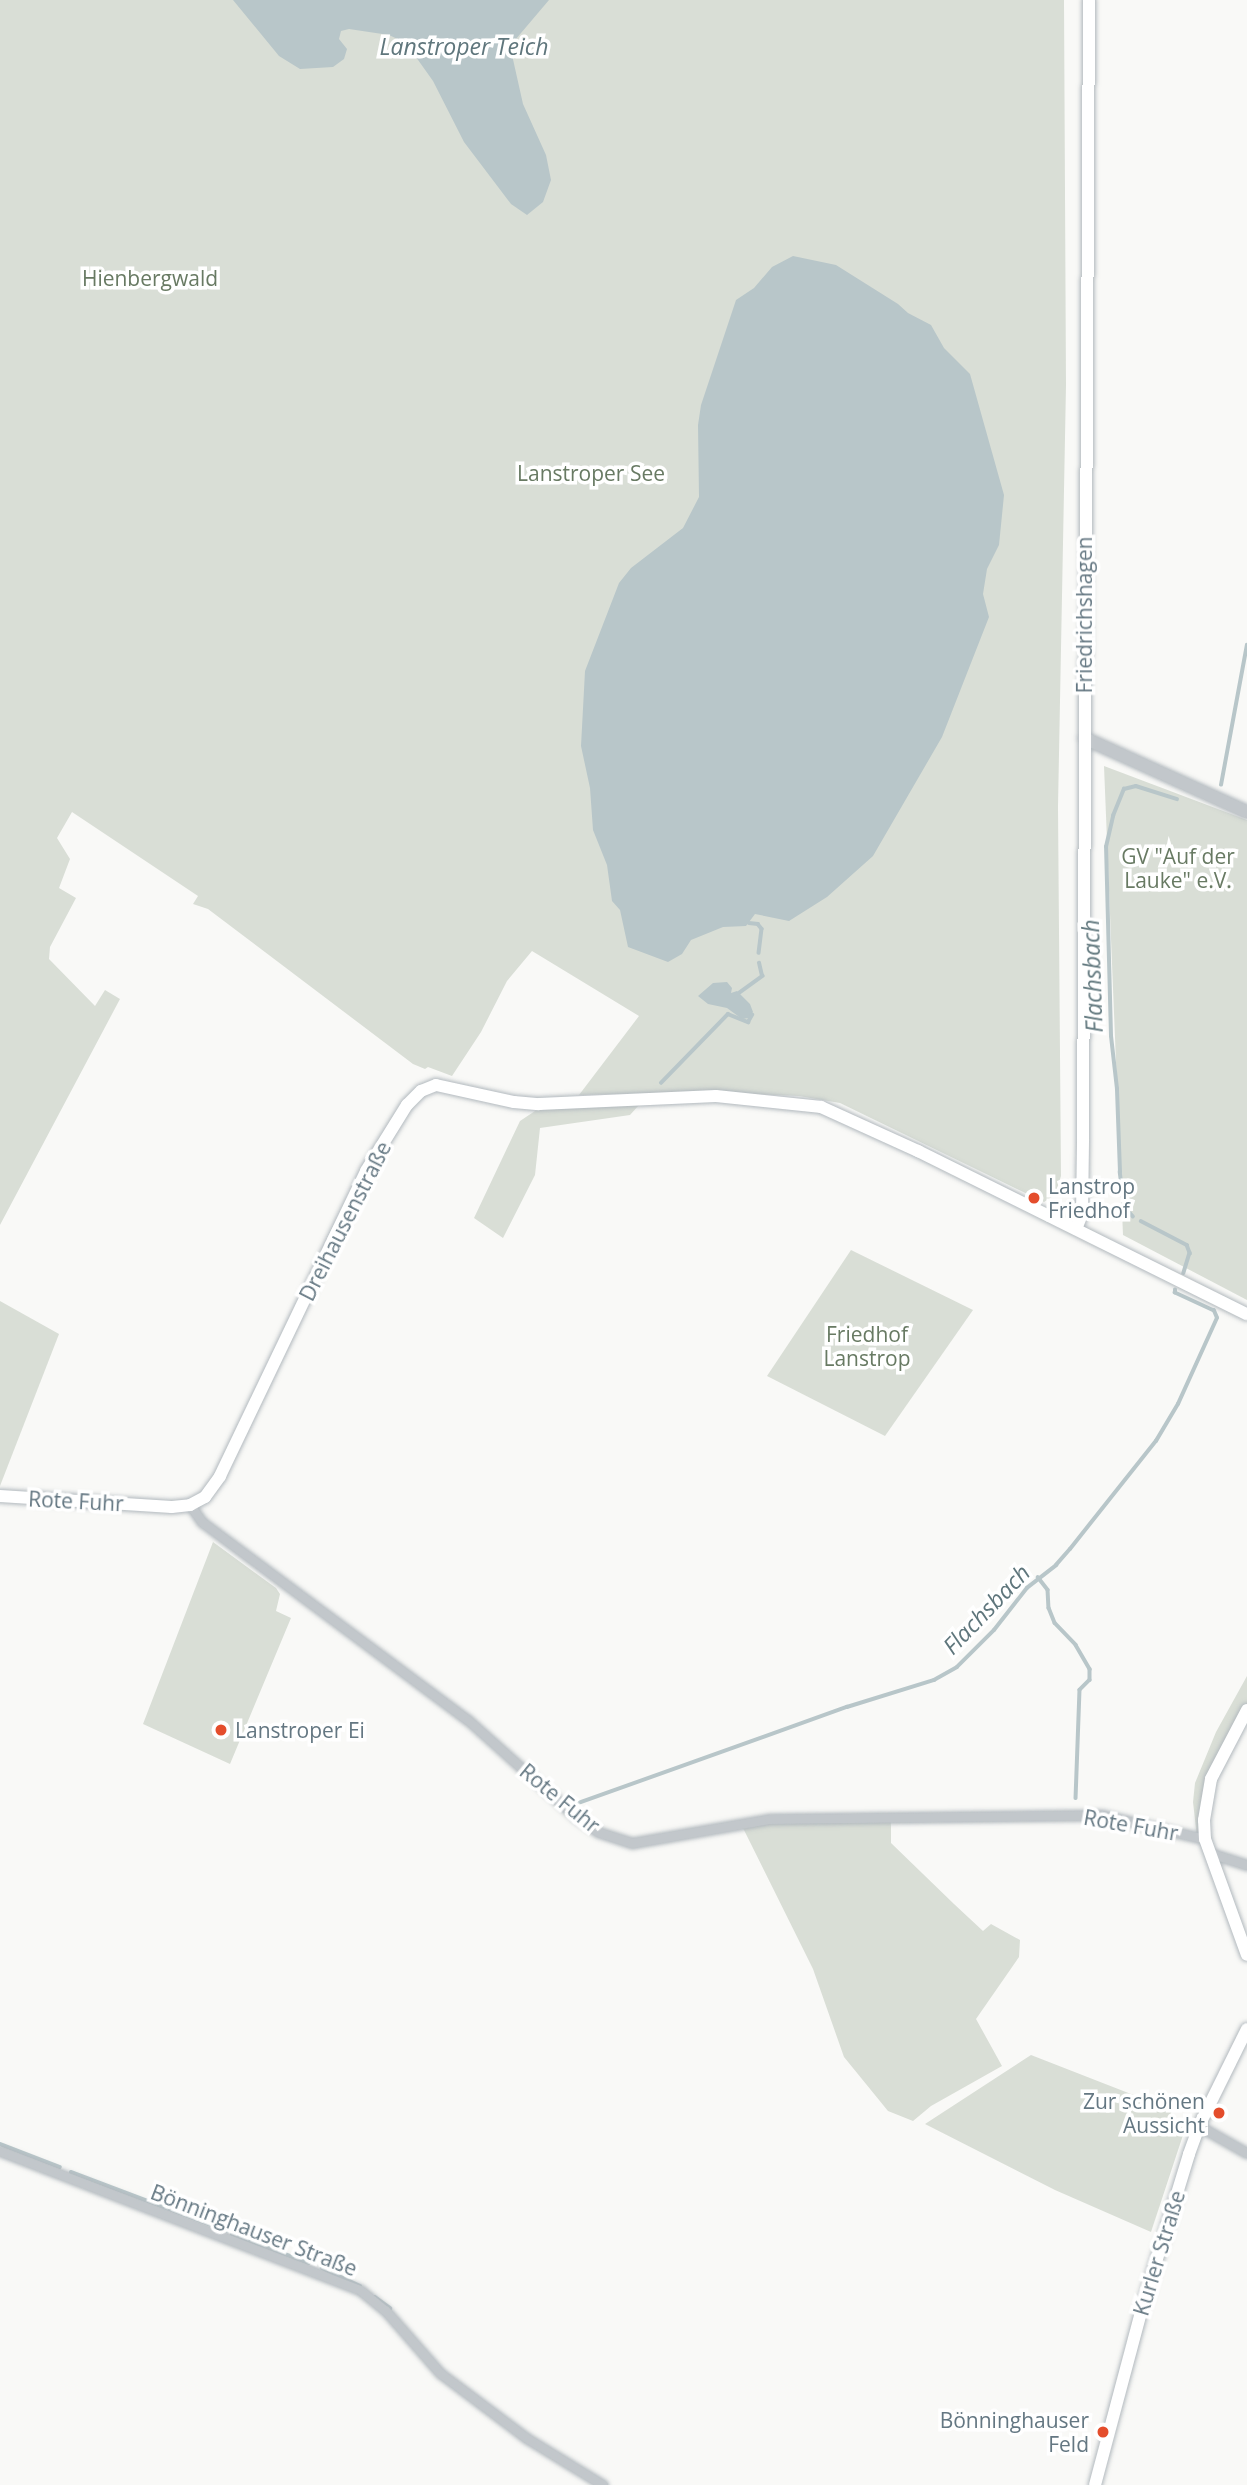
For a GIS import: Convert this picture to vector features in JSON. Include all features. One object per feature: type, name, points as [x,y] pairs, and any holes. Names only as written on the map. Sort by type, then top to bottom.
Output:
[{"type":"main road","name":"Friedrichshagen","points":[[1076,1229],[1082,1214],[1083,1176],[1089,0]]},
{"type":"main road","name":"Dreihausenstraße","points":[[190,1505],[205,1497],[220,1476],[366,1171],[407,1105],[428,1086],[451,1087],[514,1102],[539,1104],[716,1096],[808,1104],[840,1114],[1076,1229]]},
{"type":"main road","points":[[1076,1229],[1247,1314]]},
{"type":"main road","name":"Rote Fuhr","points":[[0,1496],[190,1505]]},
{"type":"main road","points":[[1247,1710],[1211,1779],[1204,1809],[1205,1839],[1247,1955]]},
{"type":"main road","name":"Kurler Straße","points":[[1095,2485],[1142,2308],[1199,2126],[1247,2029]]},
{"type":"street","points":[[1084,738],[1247,812]]},
{"type":"street","name":"Rote Fuhr","points":[[190,1505],[202,1522],[468,1720],[576,1817],[598,1832],[632,1843],[769,1819],[1101,1815],[1205,1839]]},
{"type":"street","points":[[1210,1853],[1247,1865]]},
{"type":"street","points":[[1199,2126],[1247,2152]]},
{"type":"street","name":"Bönninghauser Straße","points":[[0,2151],[360,2290],[385,2310],[440,2373],[528,2439],[603,2485]]},
{"type":"green space","name":"Lanstroper See","points":[[0,0],[1064,0],[1066,385],[1058,807],[1061,1176],[1055,1195],[1044,1202],[840,1103],[799,1096],[696,1092],[579,1095],[639,1016],[532,951],[507,981],[481,1032],[452,1076],[428,1067],[425,1069],[413,1064],[208,909],[193,904],[198,896],[72,812],[57,838],[70,859],[59,888],[76,898],[50,947],[49,959],[95,1006],[105,990],[120,999],[0,1225]]},
{"type":"green space","name":"GV \"Auf der Lauke\" e.V.","points":[[1104,766],[1247,820],[1247,1300],[1123,1235]]},
{"type":"green space","points":[[639,1105],[630,1115],[540,1128],[535,1175],[503,1238],[474,1218],[520,1121],[538,1109]]},
{"type":"green space","name":"Friedhof Lanstrop","points":[[851,1250],[973,1310],[885,1436],[767,1376]]},
{"type":"green space","points":[[0,1301],[59,1334],[0,1486]]},
{"type":"green space","points":[[213,1542],[276,1588],[280,1594],[276,1611],[291,1618],[230,1764],[143,1724]]},
{"type":"green space","points":[[1247,1676],[1247,1710],[1211,1779],[1205,1839],[1197,1837],[1193,1802],[1195,1783],[1216,1732]]},
{"type":"green space","points":[[891,1817],[891,1843],[954,1904],[983,1931],[991,1924],[1020,1940],[1019,1957],[976,2019],[1002,2066],[931,2106],[913,2121],[888,2111],[844,2057],[813,1969],[741,1824]]},
{"type":"green space","points":[[1031,2055],[1172,2110],[1168,2122],[1185,2129],[1151,2232],[1055,2190],[925,2124]]},
{"type":"water","name":"Lanstroper Teich","points":[[233,0],[549,0],[510,46],[523,104],[546,155],[551,180],[543,202],[527,215],[511,204],[464,142],[433,81],[406,43],[389,35],[349,29],[341,31],[339,39],[347,49],[344,59],[333,67],[300,69],[279,56]]},
{"type":"water","name":"Lanstroper See","points":[[793,256],[836,265],[908,313],[931,325],[944,348],[970,374],[1004,495],[999,545],[987,569],[983,594],[989,617],[942,737],[873,856],[827,897],[789,921],[755,914],[746,926],[723,927],[691,940],[682,954],[668,962],[628,947],[620,910],[612,901],[607,865],[593,830],[590,788],[581,746],[585,671],[619,583],[631,568],[683,528],[699,497],[698,425],[701,405],[736,300],[754,288],[772,267]]},
{"type":"water","points":[[727,982],[732,988],[731,993],[737,991],[750,1004],[753,1012],[749,1018],[742,1019],[727,1008],[708,1004],[698,996],[713,983]]},
{"type":"waterway","name":"Flachsbach","points":[[1221,785],[1247,645]]},
{"type":"waterway","name":"Flachsbach","points":[[1133,1217],[1124,1207],[1120,1172],[1117,1089],[1111,1036],[1106,847],[1113,816],[1124,789],[1136,786],[1177,799]]},
{"type":"waterway","points":[[749,923],[758,924],[762,929],[759,953]]},
{"type":"waterway","points":[[739,993],[762,976],[759,963]]},
{"type":"waterway","points":[[661,1083],[728,1014],[748,1022],[752,1015]]},
{"type":"waterway","name":"Flachsbach","points":[[1141,1221],[1187,1245],[1190,1253],[1184,1273]]},
{"type":"waterway","name":"Flachsbach","points":[[573,1805],[847,1707],[934,1680],[957,1667],[994,1630],[1027,1588],[1056,1565],[1070,1549],[1156,1441],[1178,1404],[1217,1318],[1214,1311],[1175,1293],[1175,1290]]},
{"type":"waterway","points":[[1038,1577],[1048,1590],[1049,1608],[1055,1623],[1076,1645],[1090,1669],[1090,1680],[1080,1690],[1076,1798]]},
{"type":"waterway","points":[[0,2144],[60,2167]]},
{"type":"waterway","points":[[71,2172],[227,2231]]},
{"type":"waterway","points":[[232,2234],[309,2263]]},
{"type":"waterway","points":[[322,2268],[360,2286]]},
{"type":"waterway","points":[[375,2297],[390,2308]]},
{"type":"place","name":"Lanstrop Friedhof","points":[[1034,1198]]},
{"type":"place","name":"Lanstroper Ei","points":[[221,1730]]},
{"type":"place","name":"Zur schönen Aussicht","points":[[1219,2113]]},
{"type":"place","name":"Bönninghauser Feld","points":[[1103,2432]]},
{"type":"park label","name":"Hienbergwald","points":[[150,278]]}]
